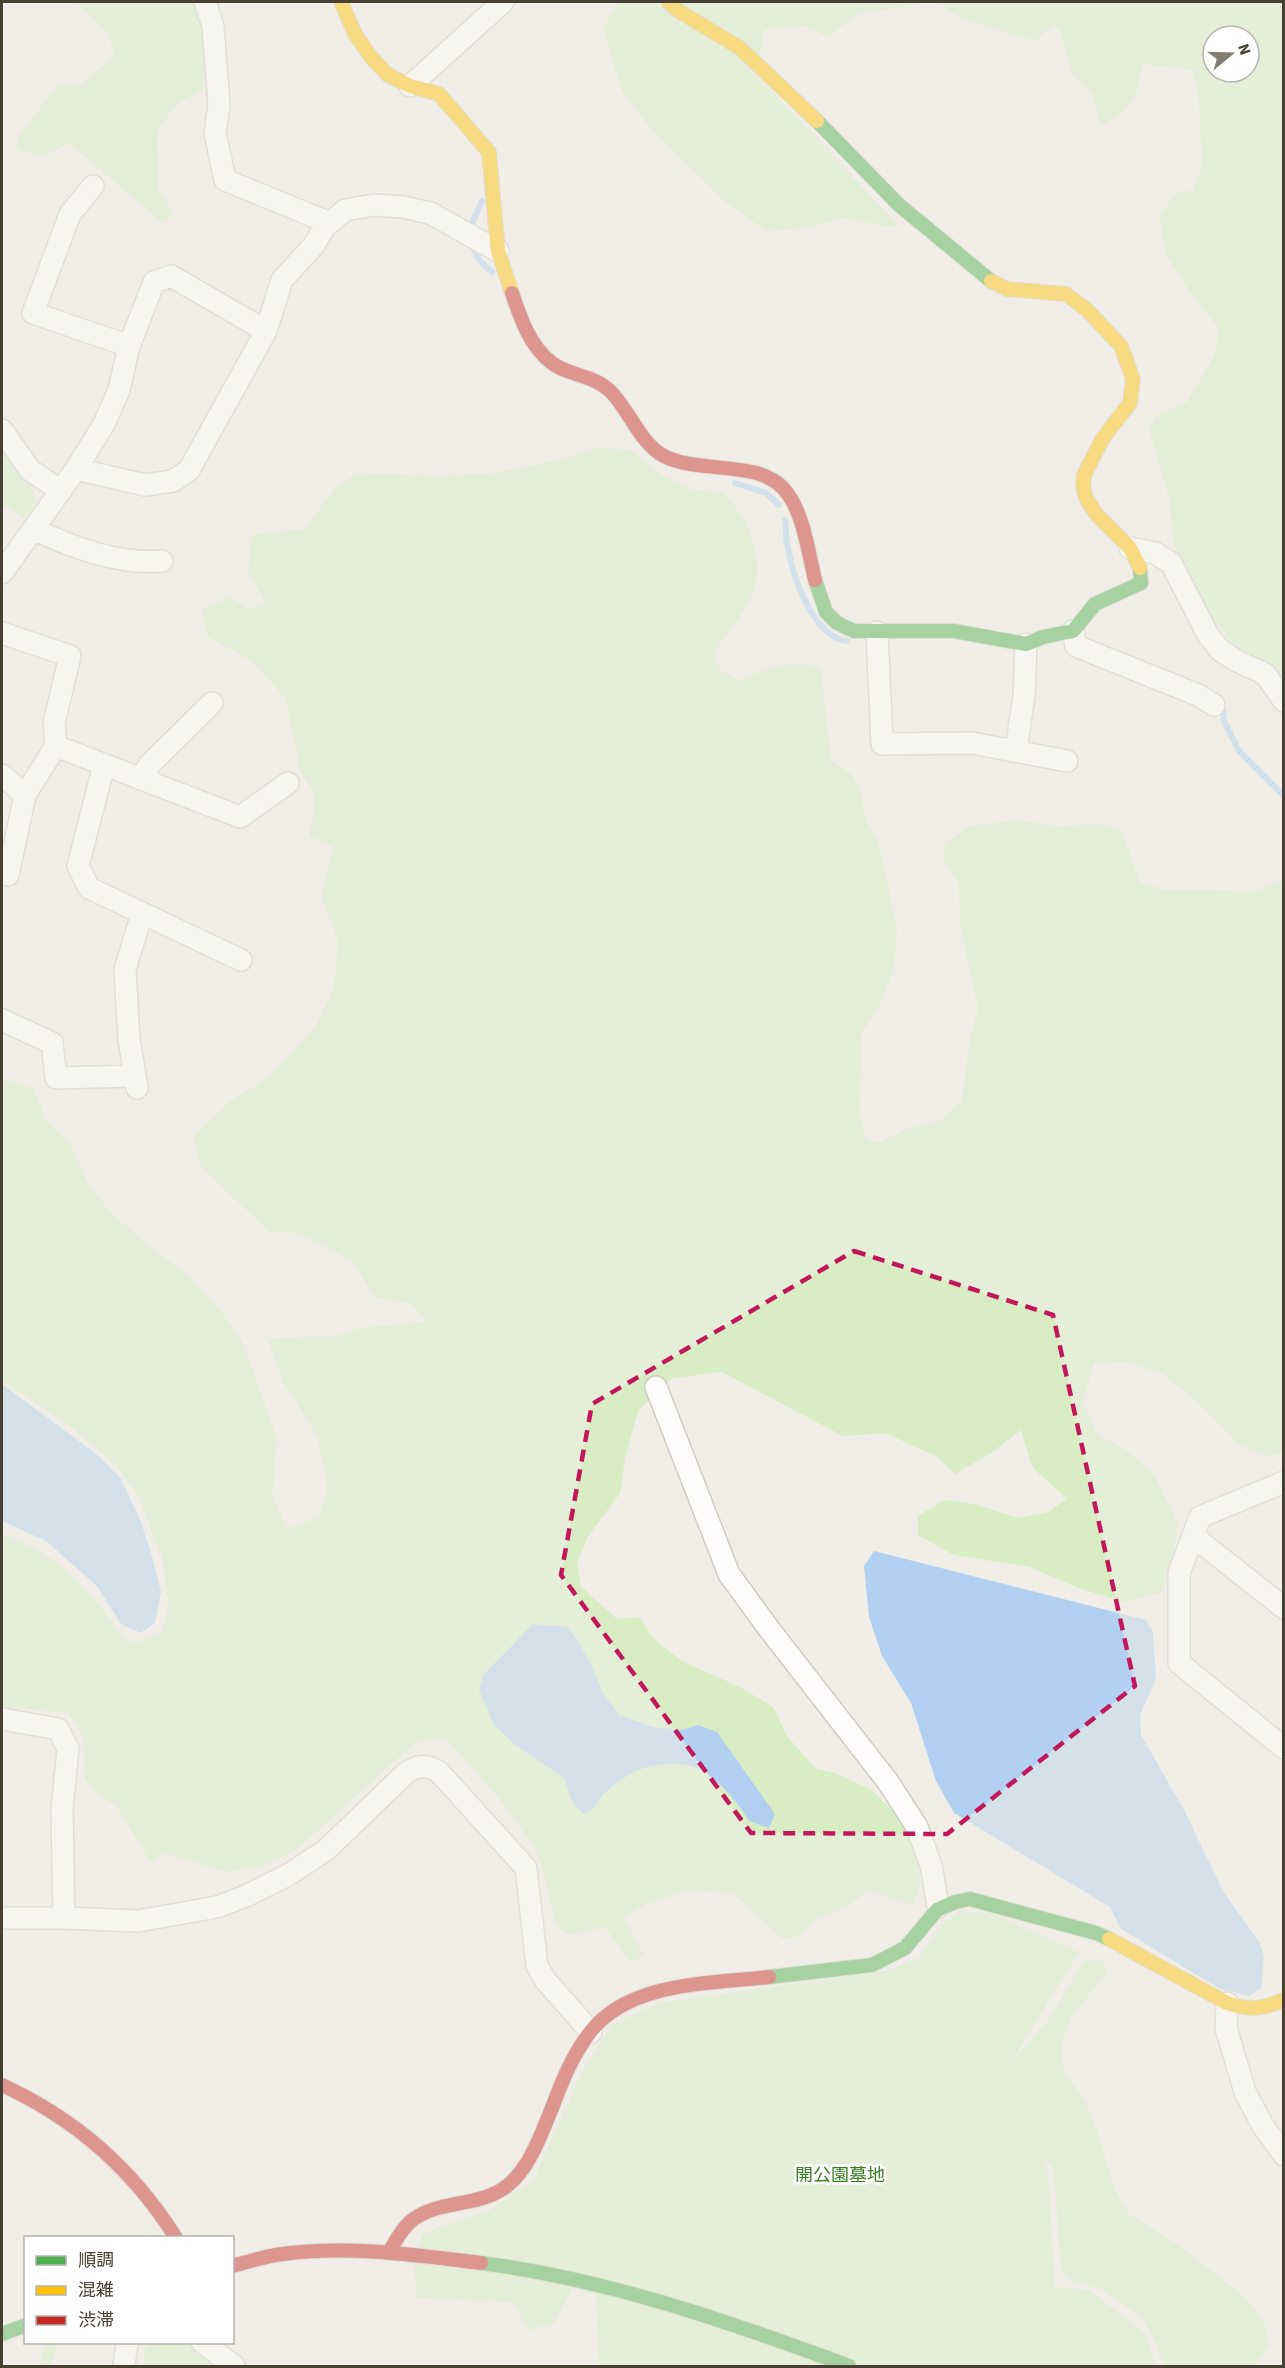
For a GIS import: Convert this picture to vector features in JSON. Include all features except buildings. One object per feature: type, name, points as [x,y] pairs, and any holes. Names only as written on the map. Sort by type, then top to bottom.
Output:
[{"type":"street","points":[[205,2],[213,26],[219,105],[215,133],[225,180],[330,223]]},
{"type":"street","points":[[341,2],[355,34],[371,57],[388,75],[410,86],[439,94],[489,152],[498,252],[530,338],[552,364],[597,381],[612,393],[651,446],[664,456],[693,465],[751,472],[770,477],[782,487],[795,504],[826,612],[837,623],[854,631],[954,631],[1026,644],[1073,631],[1095,604],[1140,583],[1141,571],[1130,548],[1096,514],[1086,498],[1083,486],[1084,475],[1103,438],[1130,402],[1133,379],[1121,346],[1087,310],[1066,294],[1007,289],[990,281],[899,206],[809,113],[740,48],[676,10],[669,2]]},
{"type":"street","points":[[410,86],[503,2]]},
{"type":"street","points":[[93,186],[69,213],[33,313],[129,346]]},
{"type":"street","points":[[76,469],[145,485],[173,481],[189,470],[266,331],[282,280],[330,223],[345,210],[375,205],[403,207],[430,213],[498,252]]},
{"type":"street","points":[[2,573],[76,469],[104,424],[119,390],[129,346],[154,282],[171,276],[266,331]]},
{"type":"street","points":[[2,430],[30,470],[61,490]]},
{"type":"street","points":[[33,529],[57,540],[114,558],[141,563],[162,561]]},
{"type":"street","points":[[1130,548],[1155,553],[1171,563],[1208,635],[1220,650],[1265,674],[1284,701]]},
{"type":"street","points":[[1073,631],[1076,646],[1198,694],[1214,705]]},
{"type":"street","points":[[877,632],[882,744],[972,743],[1067,761]]},
{"type":"street","points":[[2,633],[70,656],[54,723],[56,746],[25,795],[8,875],[2,874]]},
{"type":"street","points":[[1016,751],[1024,695],[1026,644]]},
{"type":"street","points":[[141,779],[150,764],[212,703]]},
{"type":"street","points":[[56,746],[240,817],[288,783]]},
{"type":"street","points":[[104,765],[78,866],[89,888],[241,960]]},
{"type":"street","points":[[2,775],[25,795]]},
{"type":"street","points":[[2,1020],[52,1043],[56,1078],[136,1082],[129,1039],[125,969],[142,914]]},
{"type":"street","points":[[656,1387],[729,1574],[888,1782],[917,1827],[931,1865],[939,1907]]},
{"type":"street","points":[[1284,1482],[1200,1517],[1179,1573],[1179,1663],[1284,1748]]},
{"type":"street","points":[[1193,1536],[1284,1608]]},
{"type":"street","points":[[2,1719],[58,1729],[68,1749],[62,1809],[64,1918]]},
{"type":"street","points":[[2,1918],[138,1921],[217,1907],[288,1875],[326,1850],[406,1773],[416,1766],[428,1766],[439,1772],[526,1868],[537,1966],[546,1981],[591,2032]]},
{"type":"street","points":[[389,2252],[405,2226],[420,2215],[479,2200],[500,2191],[514,2179],[526,2163],[538,2140],[577,2052],[606,2016],[622,2006],[646,1995],[670,1989],[872,1965],[895,1956],[907,1946],[939,1907],[950,1902],[970,1899],[1096,1933],[1136,1952],[1227,2003],[1245,2009],[1267,2007],[1284,2000]]},
{"type":"street","points":[[1227,2003],[1226,2028],[1245,2092],[1263,2126],[1284,2156]]},
{"type":"street","points":[[2,2085],[63,2118],[94,2142],[132,2177],[162,2213],[175,2236]]},
{"type":"street","points":[[234,2266],[281,2254],[341,2250],[389,2252],[569,2277],[757,2332],[849,2367]]},
{"type":"street","points":[[2,2334],[24,2326]]},
{"type":"street","points":[[124,2367],[127,2344]]},
{"type":"street","points":[[203,2344],[227,2365]]},
{"type":"highlighted area","points":[[854,1251],[1053,1315],[1135,1686],[947,1834],[751,1833],[561,1575],[592,1404]]},
{"type":"green space","points":[[76,2],[195,2],[199,12],[205,44],[203,89],[178,103],[157,131],[158,189],[173,213],[163,223],[69,143],[42,157],[17,148],[19,135],[58,85],[81,85],[115,55],[108,34]]},
{"type":"green space","points":[[619,2],[924,2],[859,13],[828,37],[805,26],[764,30],[756,74],[899,226],[885,226],[843,218],[806,228],[767,231],[728,204],[650,128],[622,91],[603,27]]},
{"type":"green space","points":[[939,2],[1283,2],[1283,684],[1242,654],[1213,620],[1196,589],[1174,545],[1169,498],[1149,429],[1157,415],[1187,402],[1215,354],[1219,329],[1191,293],[1166,255],[1159,217],[1175,194],[1193,190],[1202,166],[1199,101],[1193,70],[1142,64],[1138,87],[1132,102],[1128,108],[1102,125],[1091,91],[1072,74],[1060,31],[1054,24],[1035,41],[958,17]]},
{"type":"green space","points":[[598,448],[630,450],[665,477],[694,490],[724,493],[742,516],[754,543],[757,557],[755,585],[742,613],[714,654],[720,669],[739,681],[788,664],[821,667],[831,760],[852,775],[860,789],[866,820],[878,839],[897,930],[894,968],[878,1009],[861,1034],[860,1115],[866,1139],[879,1143],[903,1130],[940,1121],[962,1100],[970,1039],[978,1009],[960,924],[959,883],[943,860],[945,843],[970,826],[1019,820],[1062,827],[1094,823],[1122,831],[1140,882],[1165,890],[1257,891],[1283,880],[1283,1453],[1268,1456],[1240,1445],[1198,1402],[1161,1373],[1126,1362],[1094,1363],[1083,1401],[1097,1434],[1126,1450],[1154,1475],[1178,1522],[1173,1561],[1163,1592],[1124,1602],[1081,1589],[1030,1567],[954,1555],[918,1535],[918,1516],[944,1500],[974,1504],[1018,1518],[1048,1512],[1067,1499],[1032,1467],[1021,1430],[991,1453],[955,1474],[936,1456],[885,1433],[843,1436],[722,1372],[673,1378],[638,1411],[625,1458],[620,1493],[587,1538],[577,1563],[581,1587],[617,1619],[639,1617],[656,1641],[682,1661],[740,1687],[773,1707],[787,1736],[816,1769],[835,1773],[872,1790],[898,1817],[916,1850],[921,1884],[912,1905],[869,1890],[845,1908],[817,1918],[800,1935],[783,1939],[732,1893],[685,1891],[647,1904],[623,1917],[644,1955],[631,1963],[605,1927],[568,1935],[555,1924],[544,1873],[535,1847],[497,1796],[447,1739],[417,1741],[296,1850],[260,1867],[226,1872],[165,1853],[151,1862],[116,1806],[96,1792],[85,1779],[83,1736],[69,1713],[2,1707],[2,1534],[23,1542],[58,1564],[87,1591],[126,1641],[143,1641],[162,1632],[169,1605],[162,1558],[139,1497],[117,1466],[70,1426],[2,1380],[2,1079],[32,1088],[47,1122],[70,1143],[87,1181],[111,1213],[189,1276],[222,1313],[242,1341],[277,1438],[272,1497],[287,1529],[319,1517],[328,1489],[318,1438],[283,1381],[268,1339],[344,1335],[359,1328],[427,1322],[412,1304],[374,1297],[353,1261],[299,1233],[269,1232],[200,1165],[193,1137],[232,1100],[266,1079],[314,1029],[334,989],[338,941],[321,895],[334,847],[309,836],[316,796],[300,770],[286,699],[252,661],[208,637],[202,608],[231,597],[249,610],[266,603],[248,571],[252,535],[305,529],[334,489],[357,473],[440,476],[493,473],[561,460]]},
{"type":"green space","points":[[2,451],[32,488],[37,501],[23,518],[8,506],[2,505]]},
{"type":"green space","name":"開公園墓地","points":[[958,1912],[989,1913],[1079,1952],[1008,2067],[1050,2018],[1083,1961],[1103,1959],[1107,1973],[1072,2015],[1060,2048],[1065,2074],[1085,2100],[1101,2142],[1113,2186],[1128,2213],[1180,2246],[1245,2297],[1264,2321],[1269,2345],[1254,2366],[1164,2366],[1156,2343],[1141,2317],[1103,2290],[1071,2280],[1061,2271],[1052,2167],[1042,2155],[1048,2173],[1055,2287],[1089,2290],[1145,2333],[1156,2366],[599,2366],[596,2295],[573,2288],[554,2323],[529,2330],[512,2302],[417,2298],[414,2269],[422,2235],[438,2227],[487,2212],[533,2181],[581,2074],[611,2025],[657,2003],[887,1971],[920,1957],[937,1929]]},
{"type":"green space","points":[[47,2344],[58,2344],[50,2366],[38,2366]]},
{"type":"green space","points":[[148,2344],[206,2344],[222,2366],[144,2366],[144,2350]]},
{"type":"water","points":[[2,1384],[95,1453],[121,1479],[141,1522],[161,1592],[155,1623],[140,1633],[121,1624],[97,1586],[46,1541],[2,1521]]},
{"type":"water","points":[[874,1551],[1146,1620],[1153,1632],[1156,1679],[1140,1715],[1141,1735],[1184,1810],[1223,1891],[1259,1942],[1264,1956],[1261,1989],[1248,1996],[1220,1989],[1121,1929],[1110,1907],[954,1813],[936,1781],[911,1703],[882,1656],[869,1617],[864,1566]]},
{"type":"water","points":[[533,1624],[567,1627],[577,1639],[603,1693],[619,1715],[653,1727],[683,1730],[698,1725],[717,1732],[775,1814],[769,1828],[749,1821],[729,1794],[703,1771],[695,1767],[675,1764],[644,1768],[635,1772],[610,1788],[593,1808],[583,1814],[572,1801],[564,1778],[514,1744],[494,1725],[479,1690],[484,1674]]},
{"type":"waterway","points":[[469,230],[482,201]]},
{"type":"waterway","points":[[472,245],[479,260],[492,272]]},
{"type":"waterway","points":[[735,483],[766,493],[779,505]]},
{"type":"waterway","points":[[785,520],[790,556],[806,602],[824,628],[835,637],[847,641]]},
{"type":"waterway","points":[[1220,703],[1223,708],[1224,721],[1239,751],[1284,796]]},
{"type":"traffic: fast","points":[[817,121],[899,205],[991,281]]},
{"type":"traffic: fast","points":[[815,580],[826,612],[837,623],[854,631],[954,631],[1026,644],[1043,637],[1073,631],[1095,604],[1141,583],[1140,568]]},
{"type":"traffic: fast","points":[[769,1977],[872,1965],[905,1948],[937,1910],[955,1902],[970,1899],[1096,1933],[1109,1939]]},
{"type":"traffic: fast","points":[[481,2263],[575,2280],[668,2304],[849,2366]]},
{"type":"traffic: fast","points":[[2,2334],[24,2326]]},
{"type":"traffic: slow","points":[[341,2],[355,34],[371,57],[388,75],[410,86],[439,94],[489,152],[498,251],[512,293]]},
{"type":"traffic: slow","points":[[669,2],[677,10],[740,48],[817,121]]},
{"type":"traffic: slow","points":[[991,281],[1007,289],[1066,294],[1087,310],[1121,346],[1133,379],[1130,403],[1103,438],[1084,475],[1083,486],[1086,498],[1096,514],[1130,548],[1140,568]]},
{"type":"traffic: slow","points":[[1109,1939],[1227,2003],[1256,2008],[1284,2000]]},
{"type":"traffic: jam","points":[[512,293],[527,331],[544,356],[558,367],[605,387],[656,451],[664,456],[693,465],[757,473],[782,487],[800,518],[815,580]]},
{"type":"traffic: jam","points":[[389,2252],[398,2236],[410,2222],[420,2215],[445,2206],[484,2198],[496,2193],[515,2179],[534,2150],[573,2058],[591,2031],[608,2015],[628,2002],[673,1988],[769,1977]]},
{"type":"traffic: jam","points":[[2,2085],[54,2114],[101,2148],[141,2190],[175,2236]]},
{"type":"traffic: jam","points":[[234,2265],[276,2255],[332,2250],[382,2252],[481,2263]]}]
